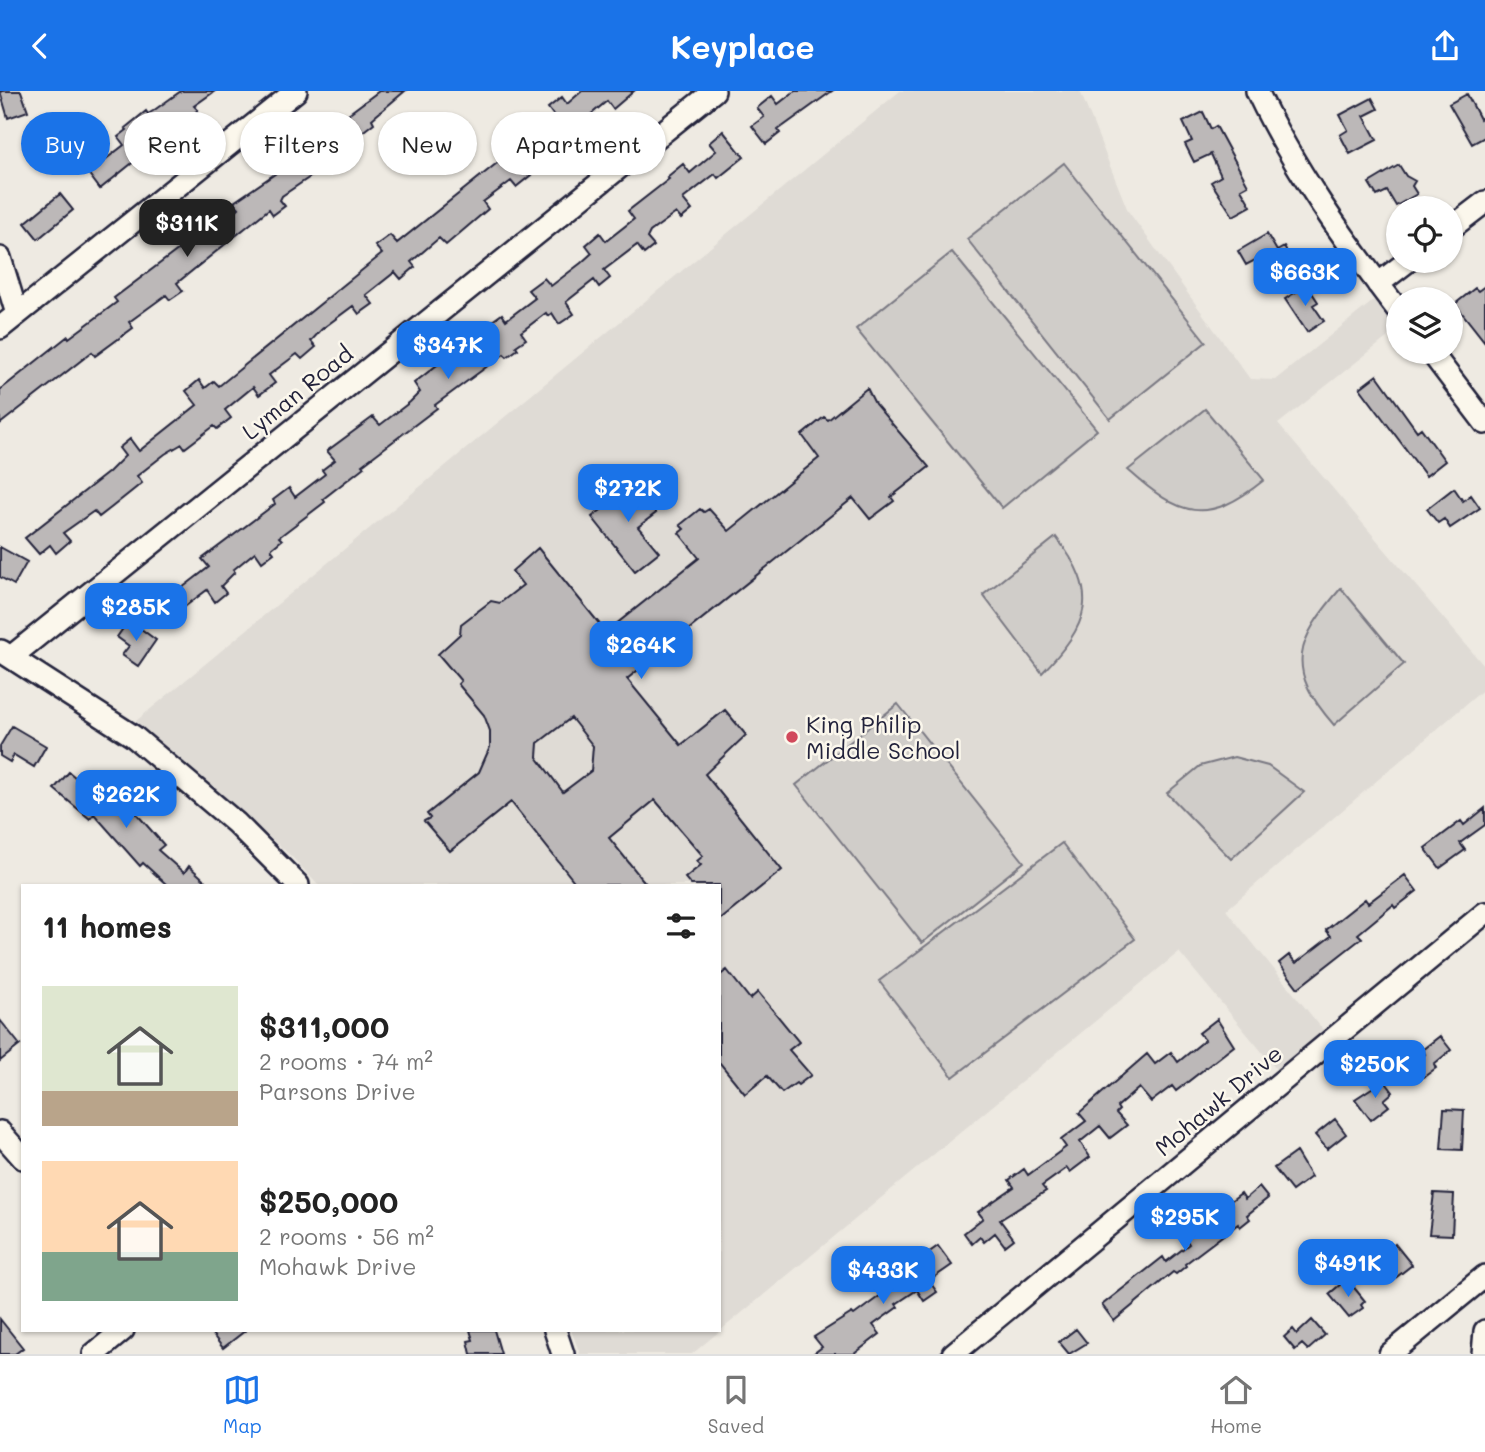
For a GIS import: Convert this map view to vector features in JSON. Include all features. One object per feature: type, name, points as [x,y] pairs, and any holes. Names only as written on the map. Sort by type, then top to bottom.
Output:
[{"type":"street","points":[[0,328],[296,91]]},
{"type":"street","name":"Lyman Road","points":[[6,653],[714,91]]},
{"type":"street","points":[[1257,91],[1272,123],[1328,216],[1386,294]]},
{"type":"street","points":[[1463,219],[1485,202]]},
{"type":"street","points":[[0,258],[17,314]]},
{"type":"street","points":[[1378,284],[1392,273]]},
{"type":"street","points":[[1440,364],[1485,423]]},
{"type":"street","points":[[6,653],[133,736],[236,823],[297,884]]},
{"type":"street","name":"Mohawk Drive","points":[[953,1354],[1485,913]]},
{"type":"street","points":[[0,1132],[21,1156]]},
{"type":"street","points":[[1390,1354],[1485,1276]]},
{"type":"street","points":[[1483,1354],[1485,1331]]},
{"type":"street","points":[[94,1354],[121,1332]]},
{"type":"street","points":[[556,1332],[563,1354]]},
{"type":"shaded area","name":"King Philip Middle School","points":[[900,91],[1080,91],[1128,211],[1250,379],[1275,380],[1383,293],[1386,296],[1386,338],[1278,424],[1485,667],[1485,688],[1226,910],[1324,1031],[1277,1070],[1179,952],[721,1330],[721,884],[317,884],[291,856],[136,721]]},
{"type":"shaded area","points":[[1064,163],[1206,342],[1110,419],[967,239]]},
{"type":"shaded area","points":[[952,252],[1097,430],[1002,508],[856,329]]},
{"type":"shaded area","points":[[1205,409],[1264,480],[1226,505],[1209,510],[1194,510],[1163,498],[1128,470]]},
{"type":"shaded area","points":[[1056,537],[1079,576],[1084,593],[1084,608],[1070,639],[1042,673],[983,595]]},
{"type":"shaded area","points":[[1341,588],[1404,664],[1334,725],[1308,687],[1302,671],[1302,655],[1314,624]]},
{"type":"shaded area","points":[[898,704],[1024,862],[922,943],[796,785]]},
{"type":"shaded area","points":[[1234,757],[1268,766],[1304,792],[1231,859],[1167,793],[1200,766]]},
{"type":"shaded area","points":[[1062,843],[1135,939],[953,1077],[879,981]]},
{"type":"shaded area","name":"King Philip Middle School","points":[[572,1332],[719,1332],[692,1354],[580,1354]]},
{"type":"building","points":[[0,91],[21,91],[28,111],[8,118]]},
{"type":"building","points":[[181,91],[215,91],[194,106],[198,110],[196,112],[151,112]]},
{"type":"building","points":[[379,91],[405,91],[378,112],[372,119],[374,123],[364,131],[364,112],[351,112]]},
{"type":"building","points":[[582,91],[634,91],[613,109],[607,101],[594,112],[551,112],[548,108],[562,97],[567,104]]},
{"type":"building","points":[[795,91],[832,91],[778,130],[780,133],[766,144],[752,126],[764,117],[757,108],[772,96],[778,104]]},
{"type":"building","points":[[1467,94],[1480,119],[1485,116],[1485,137],[1472,144],[1449,104]]},
{"type":"building","points":[[1372,98],[1378,109],[1364,116],[1377,140],[1350,154],[1340,135],[1348,130],[1340,115]]},
{"type":"building","points":[[1203,112],[1211,129],[1216,126],[1248,185],[1241,189],[1251,206],[1233,216],[1211,182],[1221,176],[1211,154],[1194,162],[1185,144],[1192,141],[1183,122]]},
{"type":"building","points":[[723,131],[744,157],[718,178],[715,174],[683,199],[692,210],[681,219],[676,213],[650,232],[647,238],[654,246],[644,254],[637,245],[604,270],[610,278],[599,287],[594,280],[566,302],[574,314],[559,324],[552,313],[548,316],[546,313],[521,332],[526,339],[516,346],[518,349],[507,357],[504,354],[435,405],[437,408],[362,465],[364,467],[323,499],[325,502],[279,537],[282,540],[271,549],[274,553],[262,562],[255,552],[233,570],[235,572],[221,586],[226,593],[215,602],[207,590],[159,626],[143,605],[160,593],[164,598],[180,586],[182,588],[209,567],[202,559],[275,504],[273,500],[289,488],[295,497],[325,474],[322,470],[335,460],[327,451],[373,417],[380,425],[410,402],[420,392],[414,383],[459,348],[465,356],[491,337],[484,327],[502,314],[506,320],[535,298],[528,290],[544,278],[551,286],[581,263],[592,253],[586,245],[600,233],[606,241],[634,219],[628,211],[669,179],[667,177],[683,164],[690,173],[716,151],[709,143]]},
{"type":"building","points":[[124,132],[124,145],[118,137]]},
{"type":"building","points":[[124,145],[124,170],[100,189],[90,175],[110,175],[110,156]]},
{"type":"building","points":[[1399,165],[1406,176],[1415,181],[1412,186],[1417,194],[1390,196],[1387,191],[1377,196],[1369,183]]},
{"type":"building","points":[[491,168],[491,175],[531,175],[516,187],[511,181],[483,202],[488,209],[446,245],[439,238],[411,262],[415,267],[401,279],[395,272],[366,295],[373,304],[359,314],[353,306],[322,329],[311,341],[316,347],[302,359],[297,354],[269,375],[275,383],[259,395],[253,387],[225,410],[231,418],[217,429],[214,426],[185,448],[182,444],[165,454],[137,476],[142,483],[112,507],[99,517],[94,511],[63,533],[70,541],[56,553],[50,545],[39,554],[25,538],[109,472],[125,456],[119,448],[130,439],[139,451],[197,405],[186,391],[199,380],[205,388],[214,381],[219,386],[382,254],[375,246],[390,235],[397,243]]},
{"type":"building","points":[[273,175],[313,175],[282,196],[280,200],[285,206],[273,215],[269,209],[177,283],[183,291],[170,300],[166,295],[129,322],[133,328],[95,356],[92,352],[0,424],[0,390],[68,336],[69,338],[117,302],[114,298],[187,243],[185,241],[206,224],[212,231],[239,208],[234,202]]},
{"type":"building","points":[[60,194],[73,210],[38,239],[25,223]]},
{"type":"building","points":[[1267,234],[1277,251],[1284,247],[1293,263],[1270,277],[1259,258],[1246,265],[1238,251]]},
{"type":"building","points":[[1307,285],[1318,302],[1313,305],[1324,321],[1307,332],[1285,299]]},
{"type":"building","points":[[1485,286],[1485,342],[1463,314],[1463,298],[1475,288],[1478,291]]},
{"type":"building","points":[[1377,375],[1417,431],[1421,428],[1445,461],[1426,476],[1360,388]]},
{"type":"building","points":[[867,388],[875,404],[929,467],[891,497],[894,501],[870,519],[853,498],[627,679],[681,745],[725,710],[746,735],[705,774],[782,870],[721,919],[721,884],[690,884],[685,878],[701,865],[697,861],[703,856],[655,800],[609,838],[646,884],[576,884],[511,802],[450,851],[424,821],[430,818],[427,814],[479,772],[490,747],[490,731],[484,715],[458,684],[461,681],[438,654],[460,634],[461,624],[491,601],[500,603],[523,585],[512,571],[538,548],[606,632],[699,558],[679,533],[684,529],[680,525],[700,509],[704,512],[709,509],[729,531],[819,458],[802,435],[824,417],[828,420]],"holes":[[[571,718],[593,746],[591,771],[563,792],[537,757],[538,743]]]},
{"type":"building","points":[[626,478],[656,513],[638,527],[659,552],[635,571],[592,517],[614,500],[608,493]]},
{"type":"building","points":[[1454,488],[1463,501],[1471,495],[1480,508],[1450,528],[1444,519],[1438,523],[1427,509]]},
{"type":"building","points":[[0,547],[27,562],[14,585],[0,577]]},
{"type":"building","points":[[129,620],[156,640],[138,666],[122,655],[129,646],[117,637]]},
{"type":"building","points":[[12,726],[46,746],[34,767],[14,755],[10,762],[0,756],[0,746]]},
{"type":"building","points":[[69,772],[89,789],[95,782],[125,807],[129,805],[164,845],[158,850],[184,873],[189,866],[209,884],[166,884],[143,863],[140,866],[94,814],[90,819],[54,789]]},
{"type":"building","points":[[1485,808],[1485,825],[1460,843],[1465,850],[1440,868],[1425,848],[1461,821],[1464,825]]},
{"type":"building","points":[[1405,875],[1417,891],[1395,908],[1393,905],[1358,934],[1362,938],[1298,988],[1279,963],[1289,955],[1296,963],[1331,936],[1326,930],[1365,899],[1368,903]]},
{"type":"building","points":[[727,970],[750,999],[758,992],[799,1042],[789,1050],[811,1075],[782,1093],[767,1076],[745,1094],[721,1064],[721,974]]},
{"type":"building","points":[[1217,1019],[1234,1046],[1176,1091],[1172,1086],[1151,1102],[1139,1088],[1117,1107],[1119,1110],[1116,1113],[1127,1125],[1110,1138],[1100,1126],[1080,1142],[1090,1157],[1070,1172],[1067,1168],[1042,1186],[1046,1191],[1000,1220],[1014,1239],[1005,1246],[995,1233],[984,1242],[980,1237],[972,1244],[964,1233],[983,1218],[978,1212],[1014,1187],[1009,1180],[1024,1169],[1028,1175],[1066,1147],[1061,1140],[1086,1121],[1079,1113],[1147,1054],[1155,1064],[1171,1052],[1178,1062],[1205,1040],[1199,1033]]},
{"type":"building","points":[[0,1020],[20,1045],[0,1061]]},
{"type":"building","points":[[1440,1036],[1451,1050],[1434,1064],[1436,1068],[1424,1077],[1413,1064],[1425,1054],[1422,1050]]},
{"type":"building","points":[[1384,1080],[1393,1092],[1384,1100],[1389,1106],[1371,1120],[1355,1099]]},
{"type":"building","points":[[1444,1109],[1464,1110],[1462,1150],[1441,1149]]},
{"type":"building","points":[[1335,1119],[1346,1134],[1327,1149],[1315,1135]]},
{"type":"building","points":[[1296,1152],[1311,1177],[1292,1191],[1274,1168]]},
{"type":"building","points":[[1259,1187],[1268,1198],[1247,1215],[1250,1219],[1240,1227],[1238,1224],[1185,1264],[1176,1274],[1173,1272],[1114,1321],[1102,1305],[1163,1257],[1166,1262],[1189,1244],[1186,1239],[1226,1209],[1224,1206],[1241,1193],[1245,1199]]},
{"type":"building","points":[[1434,1193],[1454,1194],[1452,1235],[1429,1234]]},
{"type":"building","points":[[1395,1244],[1412,1265],[1394,1279],[1389,1272],[1379,1280],[1368,1266]]},
{"type":"building","points":[[938,1246],[952,1265],[929,1281],[937,1292],[924,1301],[917,1290],[896,1304],[898,1307],[873,1325],[880,1334],[854,1354],[813,1354],[822,1347],[814,1337],[852,1313],[854,1315],[904,1278],[899,1267],[910,1259],[914,1263]]},
{"type":"building","points":[[1347,1279],[1365,1301],[1361,1305],[1363,1308],[1349,1318],[1329,1294]]},
{"type":"building","points":[[0,1319],[23,1348],[15,1354],[0,1354]]},
{"type":"building","points":[[1312,1320],[1325,1335],[1308,1350],[1302,1344],[1295,1350],[1284,1337],[1293,1329],[1297,1334]]},
{"type":"building","points":[[1076,1329],[1087,1343],[1069,1354],[1059,1342]]},
{"type":"building","points":[[211,1332],[243,1332],[223,1348]]},
{"type":"building","points":[[471,1332],[495,1332],[501,1354],[471,1354],[468,1341],[473,1340]]},
{"type":"place","name":"King Philip Middle School","points":[[792,737]]}]
